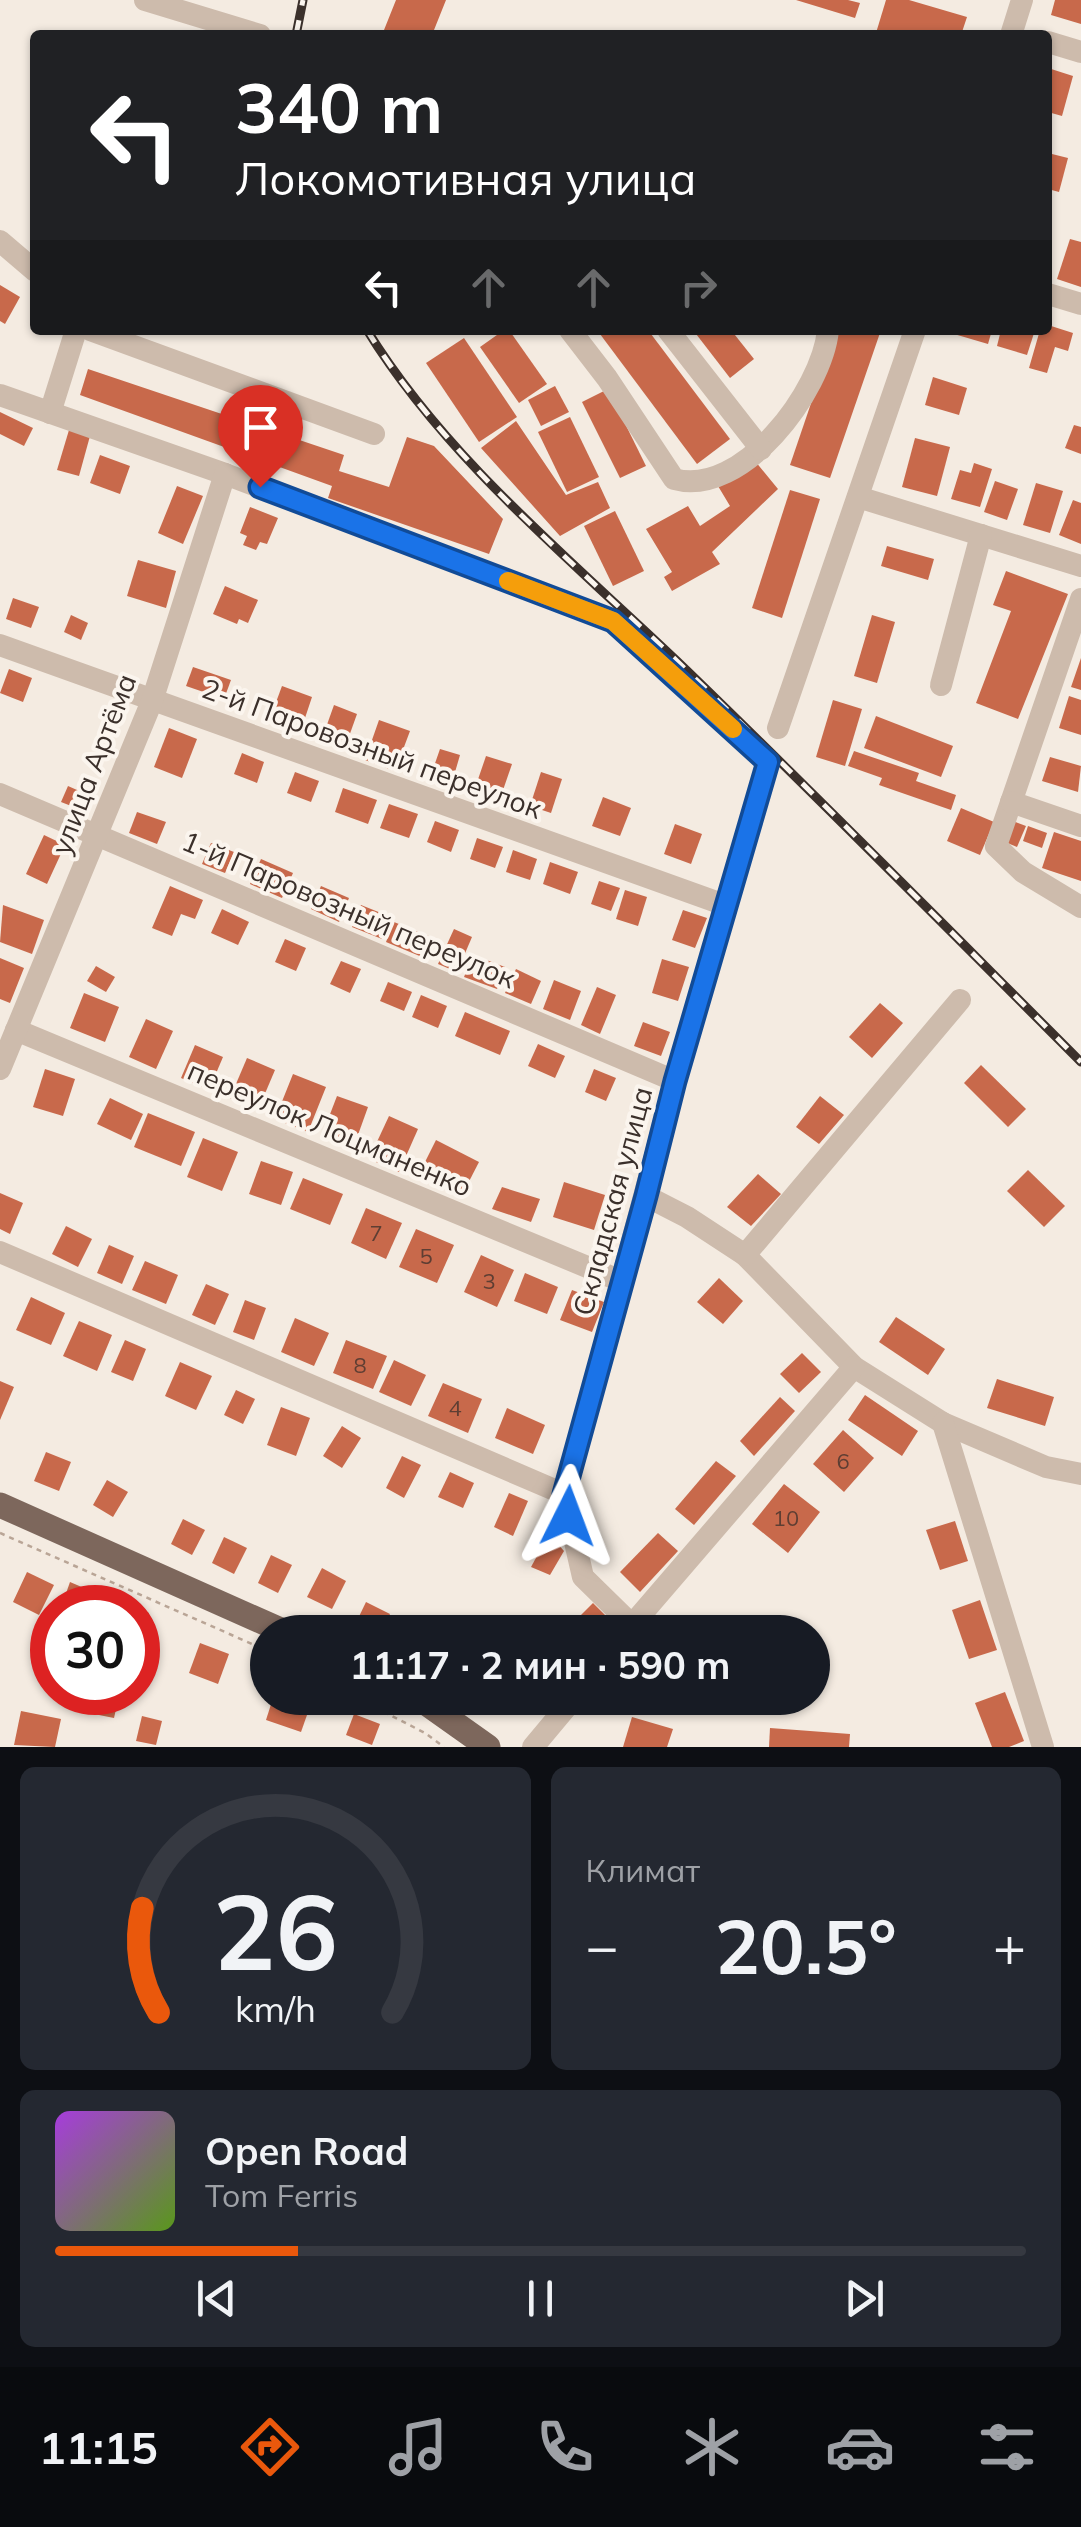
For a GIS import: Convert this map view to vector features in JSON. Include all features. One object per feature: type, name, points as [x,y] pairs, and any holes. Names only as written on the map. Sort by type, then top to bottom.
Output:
[{"type":"main road","points":[[0,1505],[250,1616]]},
{"type":"main road","points":[[443,1715],[488,1747]]},
{"type":"street","points":[[145,0],[244,30]]},
{"type":"street","points":[[1017,30],[1022,0]]},
{"type":"street","points":[[1052,43],[1081,52]]},
{"type":"street","points":[[0,241],[30,267]]},
{"type":"street","points":[[1052,295],[1081,304]]},
{"type":"street","points":[[50,413],[74,335]]},
{"type":"street","points":[[104,335],[374,434]]},
{"type":"street","points":[[574,335],[674,479],[692,484],[725,471],[761,449],[802,401],[826,350],[828,335]]},
{"type":"street","points":[[672,335],[761,449]]},
{"type":"street","points":[[778,728],[913,335]]},
{"type":"street","points":[[0,395],[225,474]]},
{"type":"street","name":"улица Артёма","points":[[0,1069],[152,701],[225,474]]},
{"type":"street","name":"Складская улица","points":[[225,474],[613,621],[768,762],[675,1081],[564,1494],[583,1577],[617,1615]]},
{"type":"street","points":[[858,497],[1081,566]]},
{"type":"street","points":[[941,686],[981,535]]},
{"type":"street","points":[[1081,599],[996,846],[1023,872],[1081,907]]},
{"type":"street","name":"2-й Паровозный переулок","points":[[0,646],[725,905]]},
{"type":"street","name":"1-й Паровозный переулок","points":[[0,794],[675,1081]]},
{"type":"street","points":[[1011,802],[1081,826]]},
{"type":"street","points":[[745,1256],[960,1000]]},
{"type":"street","name":"переулок Лоцманенко","points":[[16,1030],[621,1281]]},
{"type":"street","points":[[646,1196],[688,1216],[745,1256],[854,1367],[943,1423],[1046,1467],[1081,1474]]},
{"type":"street","points":[[0,1252],[564,1494]]},
{"type":"street","points":[[642,1615],[854,1367]]},
{"type":"street","points":[[943,1423],[1043,1747]]},
{"type":"street","points":[[533,1747],[560,1715]]},
{"type":"path","points":[[0,1533],[250,1641]]},
{"type":"path","points":[[391,1715],[444,1747]]},
{"type":"building","points":[[396,0],[446,0],[434,30],[384,30]]},
{"type":"building","points":[[796,0],[848,0],[860,3],[855,18]]},
{"type":"building","points":[[886,0],[909,0],[967,17],[963,30],[877,30]]},
{"type":"building","points":[[1055,0],[1081,0],[1081,24],[1051,15]]},
{"type":"building","points":[[1052,69],[1073,76],[1062,116],[1052,113]]},
{"type":"building","points":[[1052,154],[1068,158],[1059,192],[1052,190]]},
{"type":"building","points":[[1070,239],[1081,242],[1081,287],[1057,279]]},
{"type":"building","points":[[0,285],[20,297],[5,324],[0,321]]},
{"type":"building","points":[[1052,326],[1073,333],[1068,351],[1055,347],[1047,373],[1029,368],[1039,335],[1052,335]]},
{"type":"building","points":[[497,335],[513,335],[547,384],[519,403],[480,347]]},
{"type":"building","points":[[601,335],[652,335],[730,439],[697,464]]},
{"type":"building","points":[[697,335],[735,335],[754,359],[730,378]]},
{"type":"building","points":[[834,335],[879,335],[830,478],[790,465]]},
{"type":"building","points":[[957,335],[991,335],[988,344]]},
{"type":"building","points":[[1000,335],[1033,335],[1027,355],[997,346]]},
{"type":"building","points":[[464,338],[517,417],[479,442],[426,363]]},
{"type":"building","points":[[88,369],[344,455],[339,471],[389,487],[407,437],[434,446],[503,519],[489,554],[328,498],[332,486],[80,395]]},
{"type":"building","points":[[933,377],[967,388],[959,415],[925,405]]},
{"type":"building","points":[[555,386],[569,412],[541,426],[528,400]]},
{"type":"building","points":[[608,389],[646,466],[620,478],[582,402]]},
{"type":"building","points":[[0,412],[33,428],[24,446],[0,434]]},
{"type":"building","points":[[570,417],[599,477],[567,492],[538,432]]},
{"type":"building","points":[[516,421],[566,495],[598,482],[610,508],[560,536],[481,448]]},
{"type":"building","points":[[1074,425],[1081,427],[1081,454],[1065,448]]},
{"type":"building","points":[[69,430],[90,436],[79,476],[57,470]]},
{"type":"building","points":[[915,438],[950,447],[937,496],[902,487]]},
{"type":"building","points":[[100,455],[130,466],[120,494],[90,483]]},
{"type":"building","points":[[755,461],[778,489],[712,552],[720,564],[672,591],[664,577],[672,572],[646,529],[688,506],[700,526],[730,506],[718,486]]},
{"type":"building","points":[[974,463],[992,469],[980,507],[951,499],[960,470],[971,473]]},
{"type":"building","points":[[995,481],[1018,489],[1007,520],[984,512]]},
{"type":"building","points":[[1036,483],[1063,491],[1050,533],[1023,525]]},
{"type":"building","points":[[177,486],[203,496],[183,544],[158,533]]},
{"type":"building","points":[[790,490],[820,499],[782,618],[752,608]]},
{"type":"building","points":[[1073,500],[1081,503],[1081,544],[1059,535]]},
{"type":"building","points":[[250,507],[278,518],[267,544],[260,542],[256,550],[243,545],[247,536],[240,533]]},
{"type":"building","points":[[615,511],[644,571],[613,586],[584,526]]},
{"type":"building","points":[[887,546],[934,559],[928,580],[881,566]]},
{"type":"building","points":[[138,560],[176,571],[166,608],[127,596]]},
{"type":"building","points":[[1006,571],[1068,594],[1018,719],[976,703],[1011,611],[993,605]]},
{"type":"building","points":[[225,586],[258,600],[248,623],[239,619],[237,624],[213,614]]},
{"type":"building","points":[[13,598],[39,607],[31,628],[6,619]]},
{"type":"building","points":[[71,615],[88,623],[81,640],[64,632]]},
{"type":"building","points":[[872,615],[895,622],[877,683],[854,676]]},
{"type":"building","points":[[1081,658],[1081,690],[1071,687]]},
{"type":"building","points":[[193,667],[231,680],[224,699],[186,686]]},
{"type":"building","points":[[9,669],[32,678],[23,702],[0,693]]},
{"type":"building","points":[[282,686],[312,697],[303,724],[272,713]]},
{"type":"building","points":[[1069,696],[1081,700],[1081,735],[1059,728]]},
{"type":"building","points":[[833,700],[862,709],[845,766],[816,757]]},
{"type":"building","points":[[334,705],[357,714],[347,742],[324,733]]},
{"type":"building","points":[[876,716],[953,746],[941,777],[864,748]]},
{"type":"building","points":[[379,720],[410,731],[395,771],[365,760]]},
{"type":"building","points":[[169,728],[197,739],[182,778],[154,767]]},
{"type":"building","points":[[440,749],[460,755],[453,779],[432,772]]},
{"type":"building","points":[[854,751],[919,773],[916,781],[956,795],[951,810],[879,785],[882,778],[848,766]]},
{"type":"building","points":[[242,753],[264,762],[257,783],[234,774]]},
{"type":"building","points":[[486,756],[512,764],[501,796],[475,788]]},
{"type":"building","points":[[1050,757],[1081,766],[1078,792],[1042,781]]},
{"type":"building","points":[[295,772],[319,781],[311,802],[287,793]]},
{"type":"building","points":[[541,772],[562,779],[551,813],[530,806]]},
{"type":"building","points":[[68,786],[86,794],[79,809],[61,802]]},
{"type":"building","points":[[343,788],[377,800],[368,824],[335,812]]},
{"type":"building","points":[[603,797],[631,808],[620,836],[592,826]]},
{"type":"building","points":[[389,804],[418,814],[409,838],[380,828]]},
{"type":"building","points":[[961,808],[994,822],[980,855],[947,841]]},
{"type":"building","points":[[137,812],[166,822],[157,844],[129,833]]},
{"type":"building","points":[[435,821],[459,830],[451,852],[427,842]]},
{"type":"building","points":[[1013,821],[1026,826],[1017,847],[1005,842]]},
{"type":"building","points":[[675,824],[702,834],[691,864],[664,854]]},
{"type":"building","points":[[1028,826],[1047,833],[1042,848],[1023,841]]},
{"type":"building","points":[[1054,832],[1081,841],[1081,881],[1042,868]]},
{"type":"building","points":[[44,835],[65,845],[47,884],[26,874]]},
{"type":"building","points":[[477,838],[503,847],[495,868],[470,859]]},
{"type":"building","points":[[211,843],[234,852],[225,873],[202,864]]},
{"type":"building","points":[[513,850],[537,859],[530,880],[506,872]]},
{"type":"building","points":[[261,859],[293,873],[282,898],[250,884]]},
{"type":"building","points":[[550,862],[578,872],[570,894],[543,884]]},
{"type":"building","points":[[599,881],[620,888],[611,911],[591,904]]},
{"type":"building","points":[[170,886],[203,900],[195,919],[181,914],[172,936],[152,928]]},
{"type":"building","points":[[321,886],[349,898],[339,922],[311,909]]},
{"type":"building","points":[[625,890],[647,897],[638,926],[616,919]]},
{"type":"building","points":[[3,905],[44,920],[32,954],[0,942]]},
{"type":"building","points":[[361,905],[391,917],[382,939],[352,927]]},
{"type":"building","points":[[222,909],[249,922],[238,945],[211,933]]},
{"type":"building","points":[[683,910],[707,918],[695,948],[672,940]]},
{"type":"building","points":[[394,922],[431,937],[422,957],[386,942]]},
{"type":"building","points":[[454,929],[472,937],[457,972],[438,964]]},
{"type":"building","points":[[285,939],[306,948],[296,971],[275,962]]},
{"type":"building","points":[[473,955],[505,967],[497,989],[464,977]]},
{"type":"building","points":[[0,958],[24,968],[10,1003],[0,999]]},
{"type":"building","points":[[662,959],[689,967],[678,1001],[652,993]]},
{"type":"building","points":[[341,961],[361,969],[350,993],[330,984]]},
{"type":"building","points":[[96,966],[115,977],[106,992],[87,981]]},
{"type":"building","points":[[516,969],[541,981],[531,1004],[505,993]]},
{"type":"building","points":[[554,980],[581,991],[570,1020],[543,1009]]},
{"type":"building","points":[[388,982],[412,992],[404,1011],[380,1001]]},
{"type":"building","points":[[597,987],[616,995],[600,1034],[581,1025]]},
{"type":"building","points":[[84,993],[119,1007],[105,1042],[70,1028]]},
{"type":"building","points":[[421,995],[447,1006],[438,1028],[412,1017]]},
{"type":"building","points":[[880,1003],[903,1023],[872,1058],[849,1037]]},
{"type":"building","points":[[465,1012],[510,1031],[500,1055],[455,1036]]},
{"type":"building","points":[[146,1019],[173,1031],[156,1069],[129,1057]]},
{"type":"building","points":[[643,1022],[670,1032],[661,1056],[634,1046]]},
{"type":"building","points":[[538,1044],[565,1056],[555,1078],[528,1066]]},
{"type":"building","points":[[195,1045],[223,1057],[209,1090],[181,1078]]},
{"type":"building","points":[[247,1058],[275,1070],[258,1110],[230,1098]]},
{"type":"building","points":[[981,1065],[1026,1109],[1008,1127],[964,1083]]},
{"type":"building","points":[[45,1069],[75,1079],[63,1116],[33,1107]]},
{"type":"building","points":[[594,1069],[616,1078],[606,1101],[585,1092]]},
{"type":"building","points":[[293,1074],[326,1087],[308,1132],[275,1119]]},
{"type":"building","points":[[337,1096],[368,1107],[354,1146],[322,1135]]},
{"type":"building","points":[[820,1096],[844,1115],[819,1144],[796,1127]]},
{"type":"building","points":[[110,1098],[143,1114],[131,1140],[97,1124]]},
{"type":"building","points":[[148,1113],[195,1132],[181,1166],[134,1147]]},
{"type":"building","points":[[389,1116],[418,1129],[399,1172],[369,1159]]},
{"type":"building","points":[[203,1138],[238,1152],[222,1191],[187,1177]]},
{"type":"building","points":[[436,1140],[479,1162],[461,1197],[418,1176]]},
{"type":"building","points":[[261,1161],[293,1172],[281,1205],[249,1194]]},
{"type":"building","points":[[1028,1170],[1065,1206],[1044,1227],[1007,1191]]},
{"type":"building","points":[[758,1174],[781,1194],[751,1226],[727,1207]]},
{"type":"building","points":[[303,1178],[343,1194],[330,1225],[290,1209]]},
{"type":"building","points":[[564,1182],[605,1195],[594,1230],[553,1217]]},
{"type":"building","points":[[502,1187],[540,1199],[531,1222],[492,1209]]},
{"type":"building","points":[[0,1193],[23,1203],[10,1234],[0,1229]]},
{"type":"building","points":[[366,1208],[402,1223],[386,1259],[351,1243]]},
{"type":"building","points":[[66,1226],[92,1239],[78,1267],[52,1254]]},
{"type":"building","points":[[416,1229],[454,1245],[437,1283],[399,1267]]},
{"type":"building","points":[[109,1245],[134,1256],[122,1284],[97,1273]]},
{"type":"building","points":[[481,1255],[514,1270],[497,1307],[464,1292]]},
{"type":"building","points":[[145,1261],[178,1275],[166,1304],[132,1290]]},
{"type":"building","points":[[525,1273],[558,1287],[547,1314],[514,1301]]},
{"type":"building","points":[[719,1278],[743,1301],[723,1324],[697,1302]]},
{"type":"building","points":[[206,1284],[229,1294],[215,1325],[192,1315]]},
{"type":"building","points":[[572,1290],[604,1302],[592,1332],[560,1320]]},
{"type":"building","points":[[31,1297],[65,1313],[51,1345],[16,1330]]},
{"type":"building","points":[[245,1300],[266,1308],[254,1340],[233,1332]]},
{"type":"building","points":[[896,1317],[945,1349],[928,1375],[879,1342]]},
{"type":"building","points":[[295,1318],[329,1333],[314,1366],[281,1352]]},
{"type":"building","points":[[79,1321],[112,1335],[97,1371],[63,1356]]},
{"type":"building","points":[[125,1340],[146,1349],[133,1381],[111,1372]]},
{"type":"building","points":[[346,1340],[387,1356],[373,1389],[333,1373]]},
{"type":"building","points":[[802,1353],[821,1372],[799,1393],[780,1374]]},
{"type":"building","points":[[394,1360],[426,1375],[411,1406],[379,1392]]},
{"type":"building","points":[[180,1362],[212,1376],[196,1410],[165,1396]]},
{"type":"building","points":[[997,1379],[1054,1397],[1045,1426],[987,1408]]},
{"type":"building","points":[[0,1381],[14,1387],[0,1420]]},
{"type":"building","points":[[443,1383],[482,1399],[468,1433],[428,1416]]},
{"type":"building","points":[[236,1390],[255,1399],[243,1424],[224,1415]]},
{"type":"building","points":[[865,1395],[918,1431],[902,1456],[848,1420]]},
{"type":"building","points":[[780,1397],[795,1411],[754,1456],[740,1441]]},
{"type":"building","points":[[281,1407],[310,1418],[296,1456],[267,1445]]},
{"type":"building","points":[[507,1408],[545,1425],[533,1454],[495,1438]]},
{"type":"building","points":[[342,1426],[361,1438],[342,1468],[323,1456]]},
{"type":"building","points":[[843,1430],[874,1458],[844,1492],[813,1464]]},
{"type":"building","points":[[46,1452],[71,1462],[59,1491],[34,1481]]},
{"type":"building","points":[[402,1456],[421,1465],[404,1498],[386,1488]]},
{"type":"building","points":[[716,1461],[736,1476],[694,1525],[675,1509]]},
{"type":"building","points":[[450,1472],[474,1483],[463,1508],[438,1497]]},
{"type":"building","points":[[107,1480],[128,1492],[113,1517],[93,1505]]},
{"type":"building","points":[[784,1484],[820,1512],[788,1553],[752,1524]]},
{"type":"building","points":[[509,1493],[528,1501],[513,1536],[494,1527]]},
{"type":"building","points":[[183,1519],[205,1530],[192,1555],[171,1544]]},
{"type":"building","points":[[955,1521],[968,1561],[940,1570],[926,1530]]},
{"type":"building","points":[[658,1533],[678,1551],[640,1592],[620,1572]]},
{"type":"building","points":[[549,1534],[564,1551],[550,1575],[531,1567]]},
{"type":"building","points":[[224,1537],[247,1548],[234,1574],[212,1563]]},
{"type":"building","points":[[271,1555],[292,1565],[278,1593],[258,1583]]},
{"type":"building","points":[[322,1568],[346,1581],[332,1609],[307,1597]]},
{"type":"building","points":[[27,1572],[54,1585],[30,1585],[30,1610],[13,1602]]},
{"type":"building","points":[[980,1600],[997,1650],[969,1659],[952,1610]]},
{"type":"building","points":[[366,1602],[390,1614],[390,1615],[360,1615]]},
{"type":"building","points":[[593,1603],[605,1615],[581,1615]]},
{"type":"building","points":[[200,1643],[229,1654],[218,1684],[189,1673]]},
{"type":"building","points":[[1005,1692],[1024,1741],[1009,1747],[992,1747],[975,1703]]},
{"type":"building","points":[[21,1711],[61,1719],[55,1747],[14,1745]]},
{"type":"building","points":[[268,1715],[307,1715],[301,1732],[266,1720]]},
{"type":"building","points":[[354,1715],[380,1724],[372,1745],[346,1735]]},
{"type":"building","points":[[142,1716],[162,1721],[156,1745],[136,1741]]},
{"type":"building","points":[[632,1717],[673,1729],[667,1747],[623,1747]]},
{"type":"building","points":[[770,1728],[850,1734],[849,1747],[769,1747]]},
{"type":"railway","points":[[297,30],[303,0]]},
{"type":"railway","points":[[370,335],[433,421],[511,505],[677,661],[1081,1062]]},
{"type":"slow traffic","points":[[508,581],[613,621],[733,729]]},
{"type":"route","points":[[260,487],[613,621],[768,762],[675,1081],[564,1494],[568,1516]]}]
